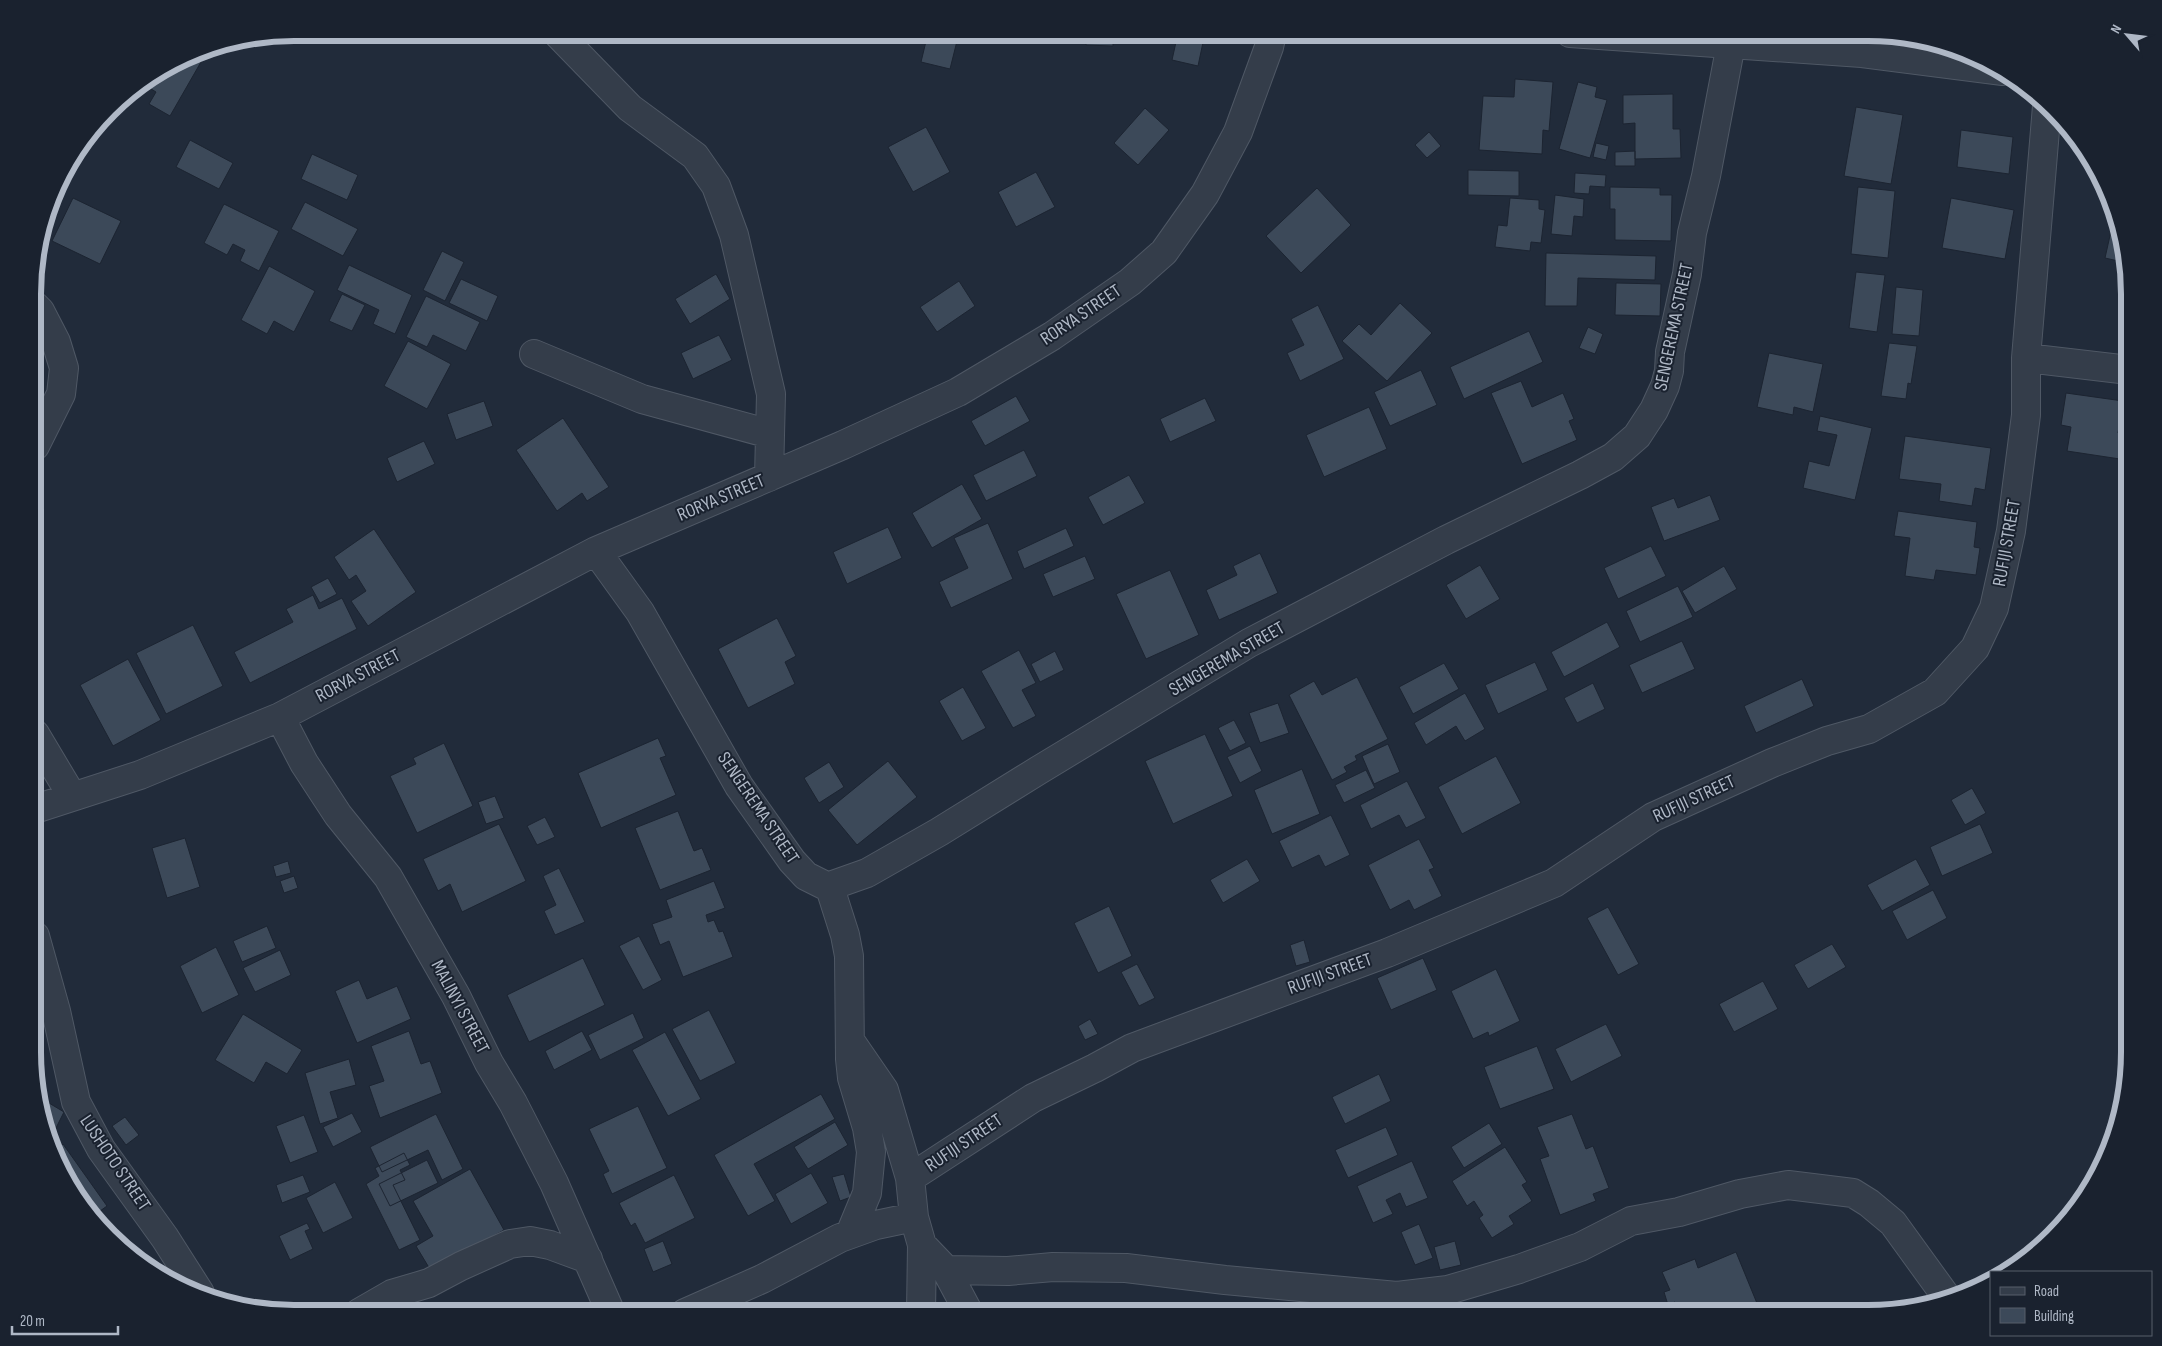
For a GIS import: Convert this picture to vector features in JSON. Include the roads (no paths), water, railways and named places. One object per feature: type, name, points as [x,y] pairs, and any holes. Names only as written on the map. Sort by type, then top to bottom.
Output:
[{"type":"street","points":[[566,41],[630,108],[695,156],[716,186],[734,235],[771,394],[769,477]]},
{"type":"street","name":"RORYA STREET","points":[[41,808],[140,775],[280,718],[596,551],[843,445],[958,392],[1052,336],[1130,282],[1164,252],[1205,194],[1238,132],[1270,41]]},
{"type":"street","points":[[1691,41],[1862,52],[1982,68]]},
{"type":"street","name":"SENGEREMA STREET","points":[[596,551],[640,612],[739,786],[792,861],[806,876],[830,888],[833,885],[867,873],[940,832],[1038,770],[1249,643],[1446,540],[1580,475],[1613,457],[1637,436],[1654,410],[1669,371],[1670,352],[1688,274],[1692,233],[1706,176],[1731,44]]},
{"type":"street","name":"RUFIJI STREET","points":[[910,1178],[1033,1098],[1132,1048],[1387,953],[1554,882],[1653,817],[1781,759],[1827,741],[1869,729],[1935,692],[1976,648],[1994,608],[2011,531],[2026,415],[2026,358],[2045,114]]},
{"type":"street","points":[[41,313],[56,342],[64,368],[61,394],[41,434]]},
{"type":"street","points":[[534,354],[642,399],[770,434]]},
{"type":"street","points":[[2026,358],[2121,369]]},
{"type":"street","name":"MALINYI STREET","points":[[280,718],[304,763],[338,815],[388,877],[456,996],[489,1063],[513,1103],[554,1182],[608,1305]]},
{"type":"street","points":[[41,744],[72,796]]},
{"type":"street","points":[[830,888],[845,935],[848,956],[852,1078],[867,1128],[871,1152],[867,1193],[850,1234]]},
{"type":"street","name":"LUSHOTO STREET","points":[[41,958],[56,1012],[76,1102],[101,1149],[165,1238],[195,1285]]},
{"type":"street","points":[[851,1042],[884,1090],[910,1178],[914,1217],[922,1245],[921,1305]]},
{"type":"street","points":[[946,1270],[1008,1272],[1053,1267],[1126,1268],[1225,1280],[1397,1296],[1440,1291],[1519,1269],[1580,1247],[1631,1222],[1679,1212],[1740,1194],[1788,1185],[1853,1193],[1869,1203],[1893,1223],[1943,1293]]},
{"type":"street","points":[[704,1305],[762,1279],[850,1234],[876,1225],[914,1217]]},
{"type":"street","points":[[374,1305],[392,1294],[429,1283],[510,1244],[530,1241],[550,1245],[588,1259]]},
{"type":"street","points":[[922,1245],[946,1270],[965,1305]]}]
